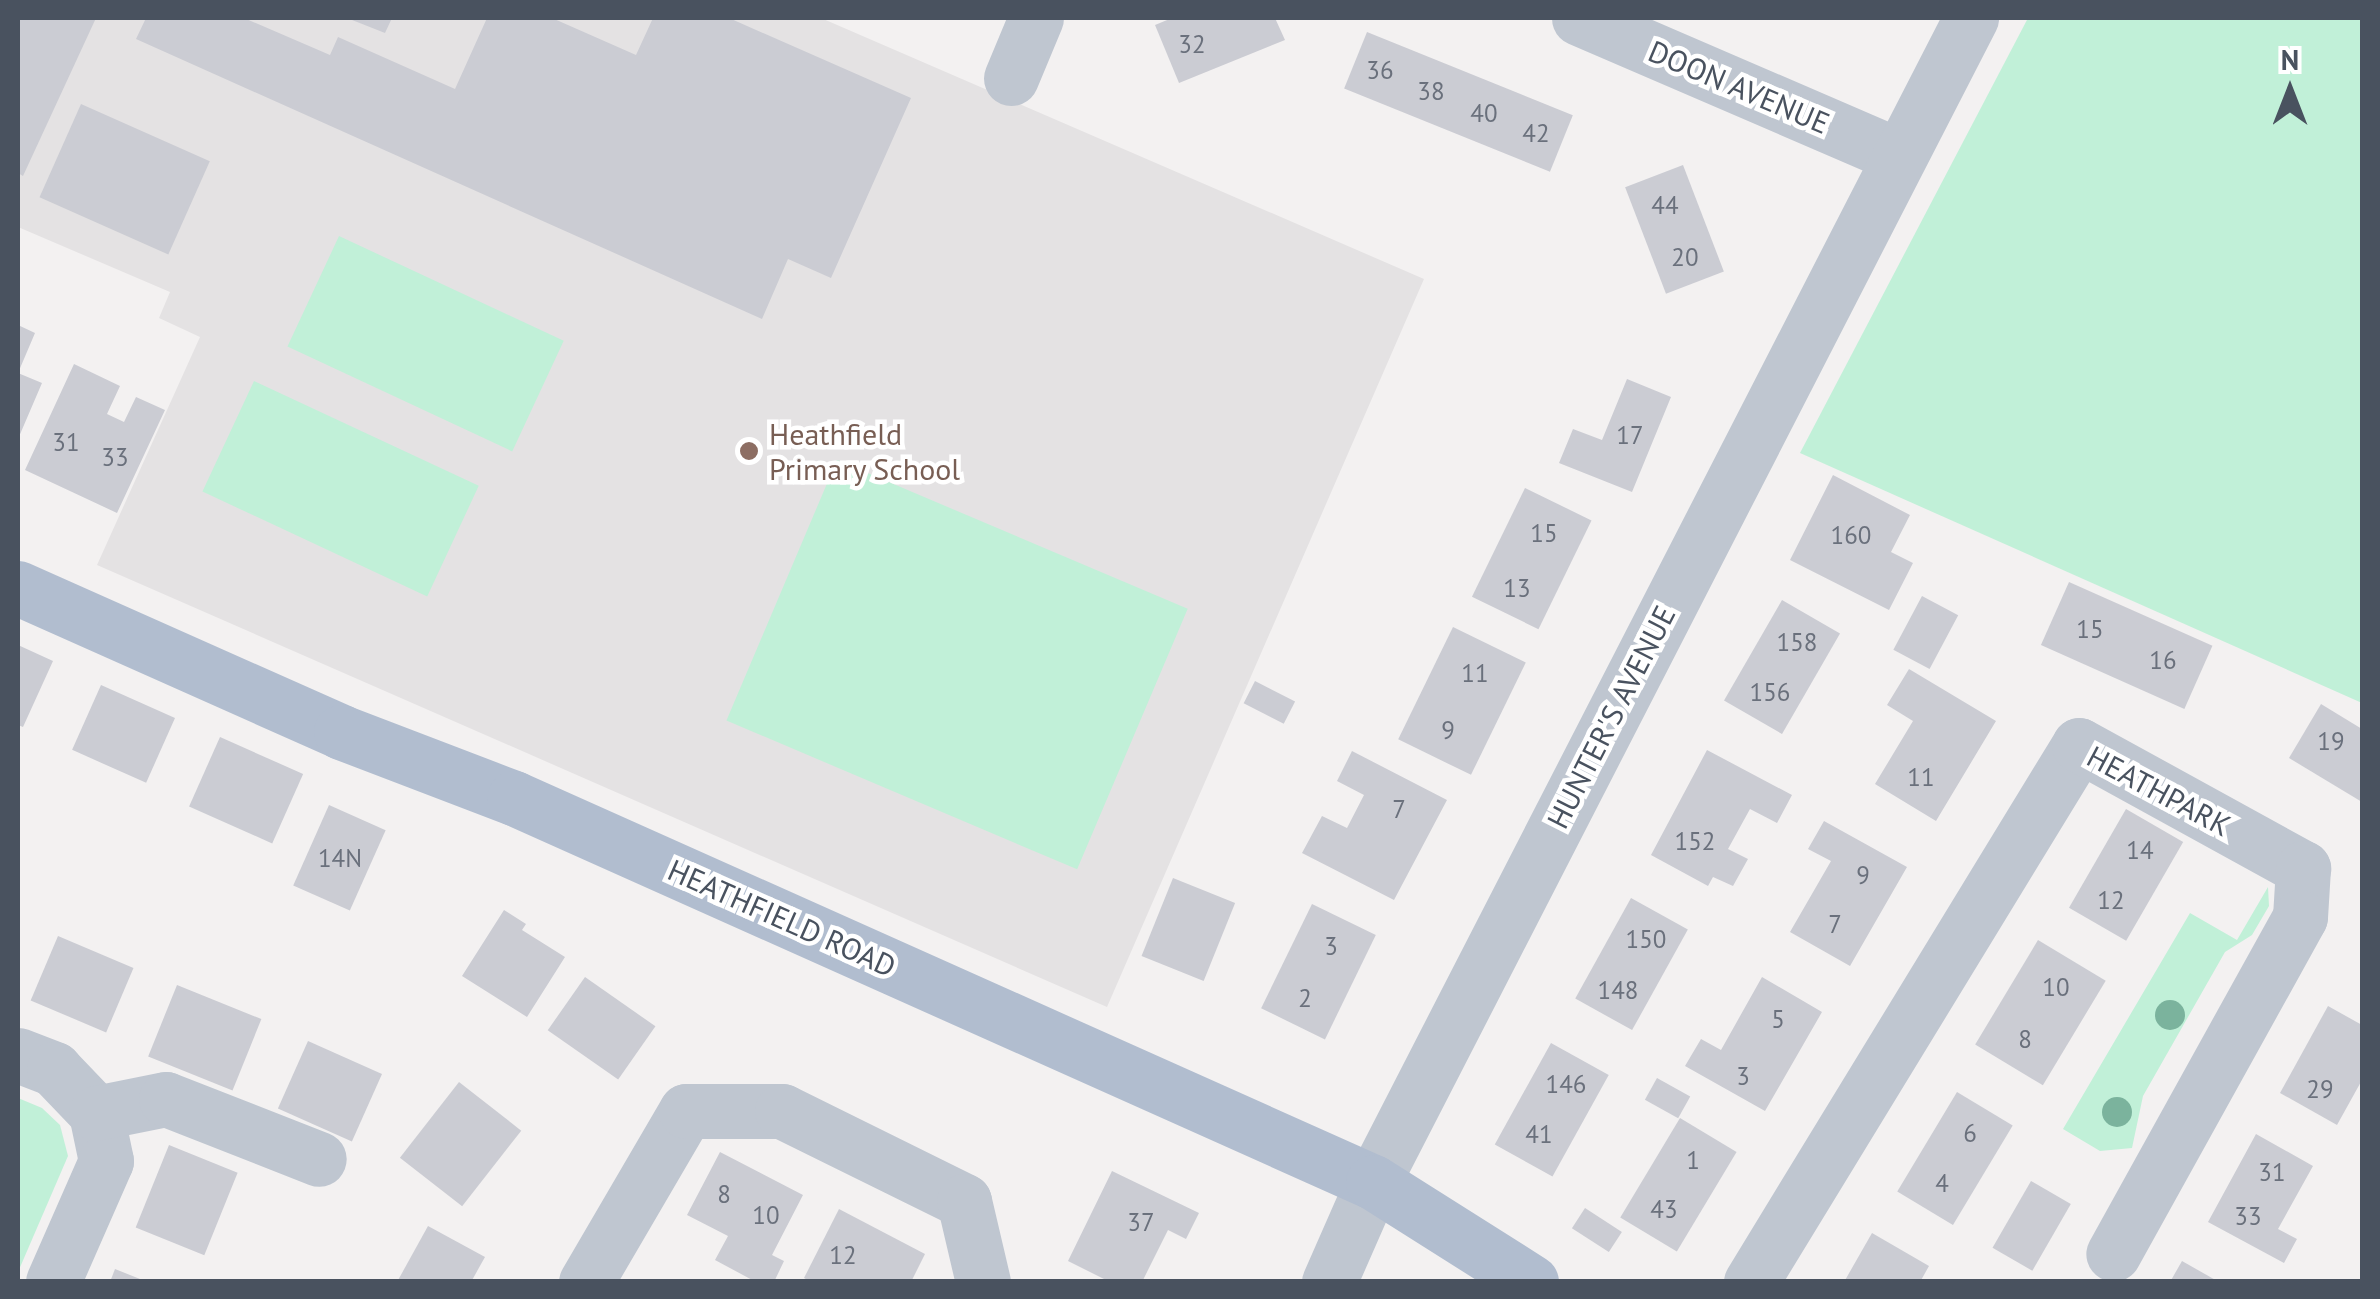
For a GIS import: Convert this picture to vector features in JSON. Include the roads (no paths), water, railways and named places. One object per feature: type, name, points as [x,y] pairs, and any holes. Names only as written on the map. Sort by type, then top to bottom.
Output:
[{"type":"main road","name":"HEATHFIELD ROAD","points":[[18,588],[340,732],[514,798],[1372,1182],[1531,1282]]},
{"type":"street","points":[[1011,78],[1036,18]]},
{"type":"street","name":"DOON AVENUE","points":[[1579,18],[1899,156]]},
{"type":"street","name":"HUNTER'S AVENUE","points":[[1328,1282],[1372,1182],[1971,18]]},
{"type":"street","name":"HEATHPARK","points":[[1752,1282],[2080,745],[2303,868],[2300,917],[2113,1254]]},
{"type":"street","points":[[18,1054],[54,1069],[96,1113],[106,1161],[53,1282]]},
{"type":"street","points":[[96,1113],[166,1099],[319,1160]]},
{"type":"street","points":[[586,1282],[686,1111],[782,1111],[964,1202],[982,1282]]},
{"type":"place","name":"Heathfield Primary School","points":[[749,451]]}]
